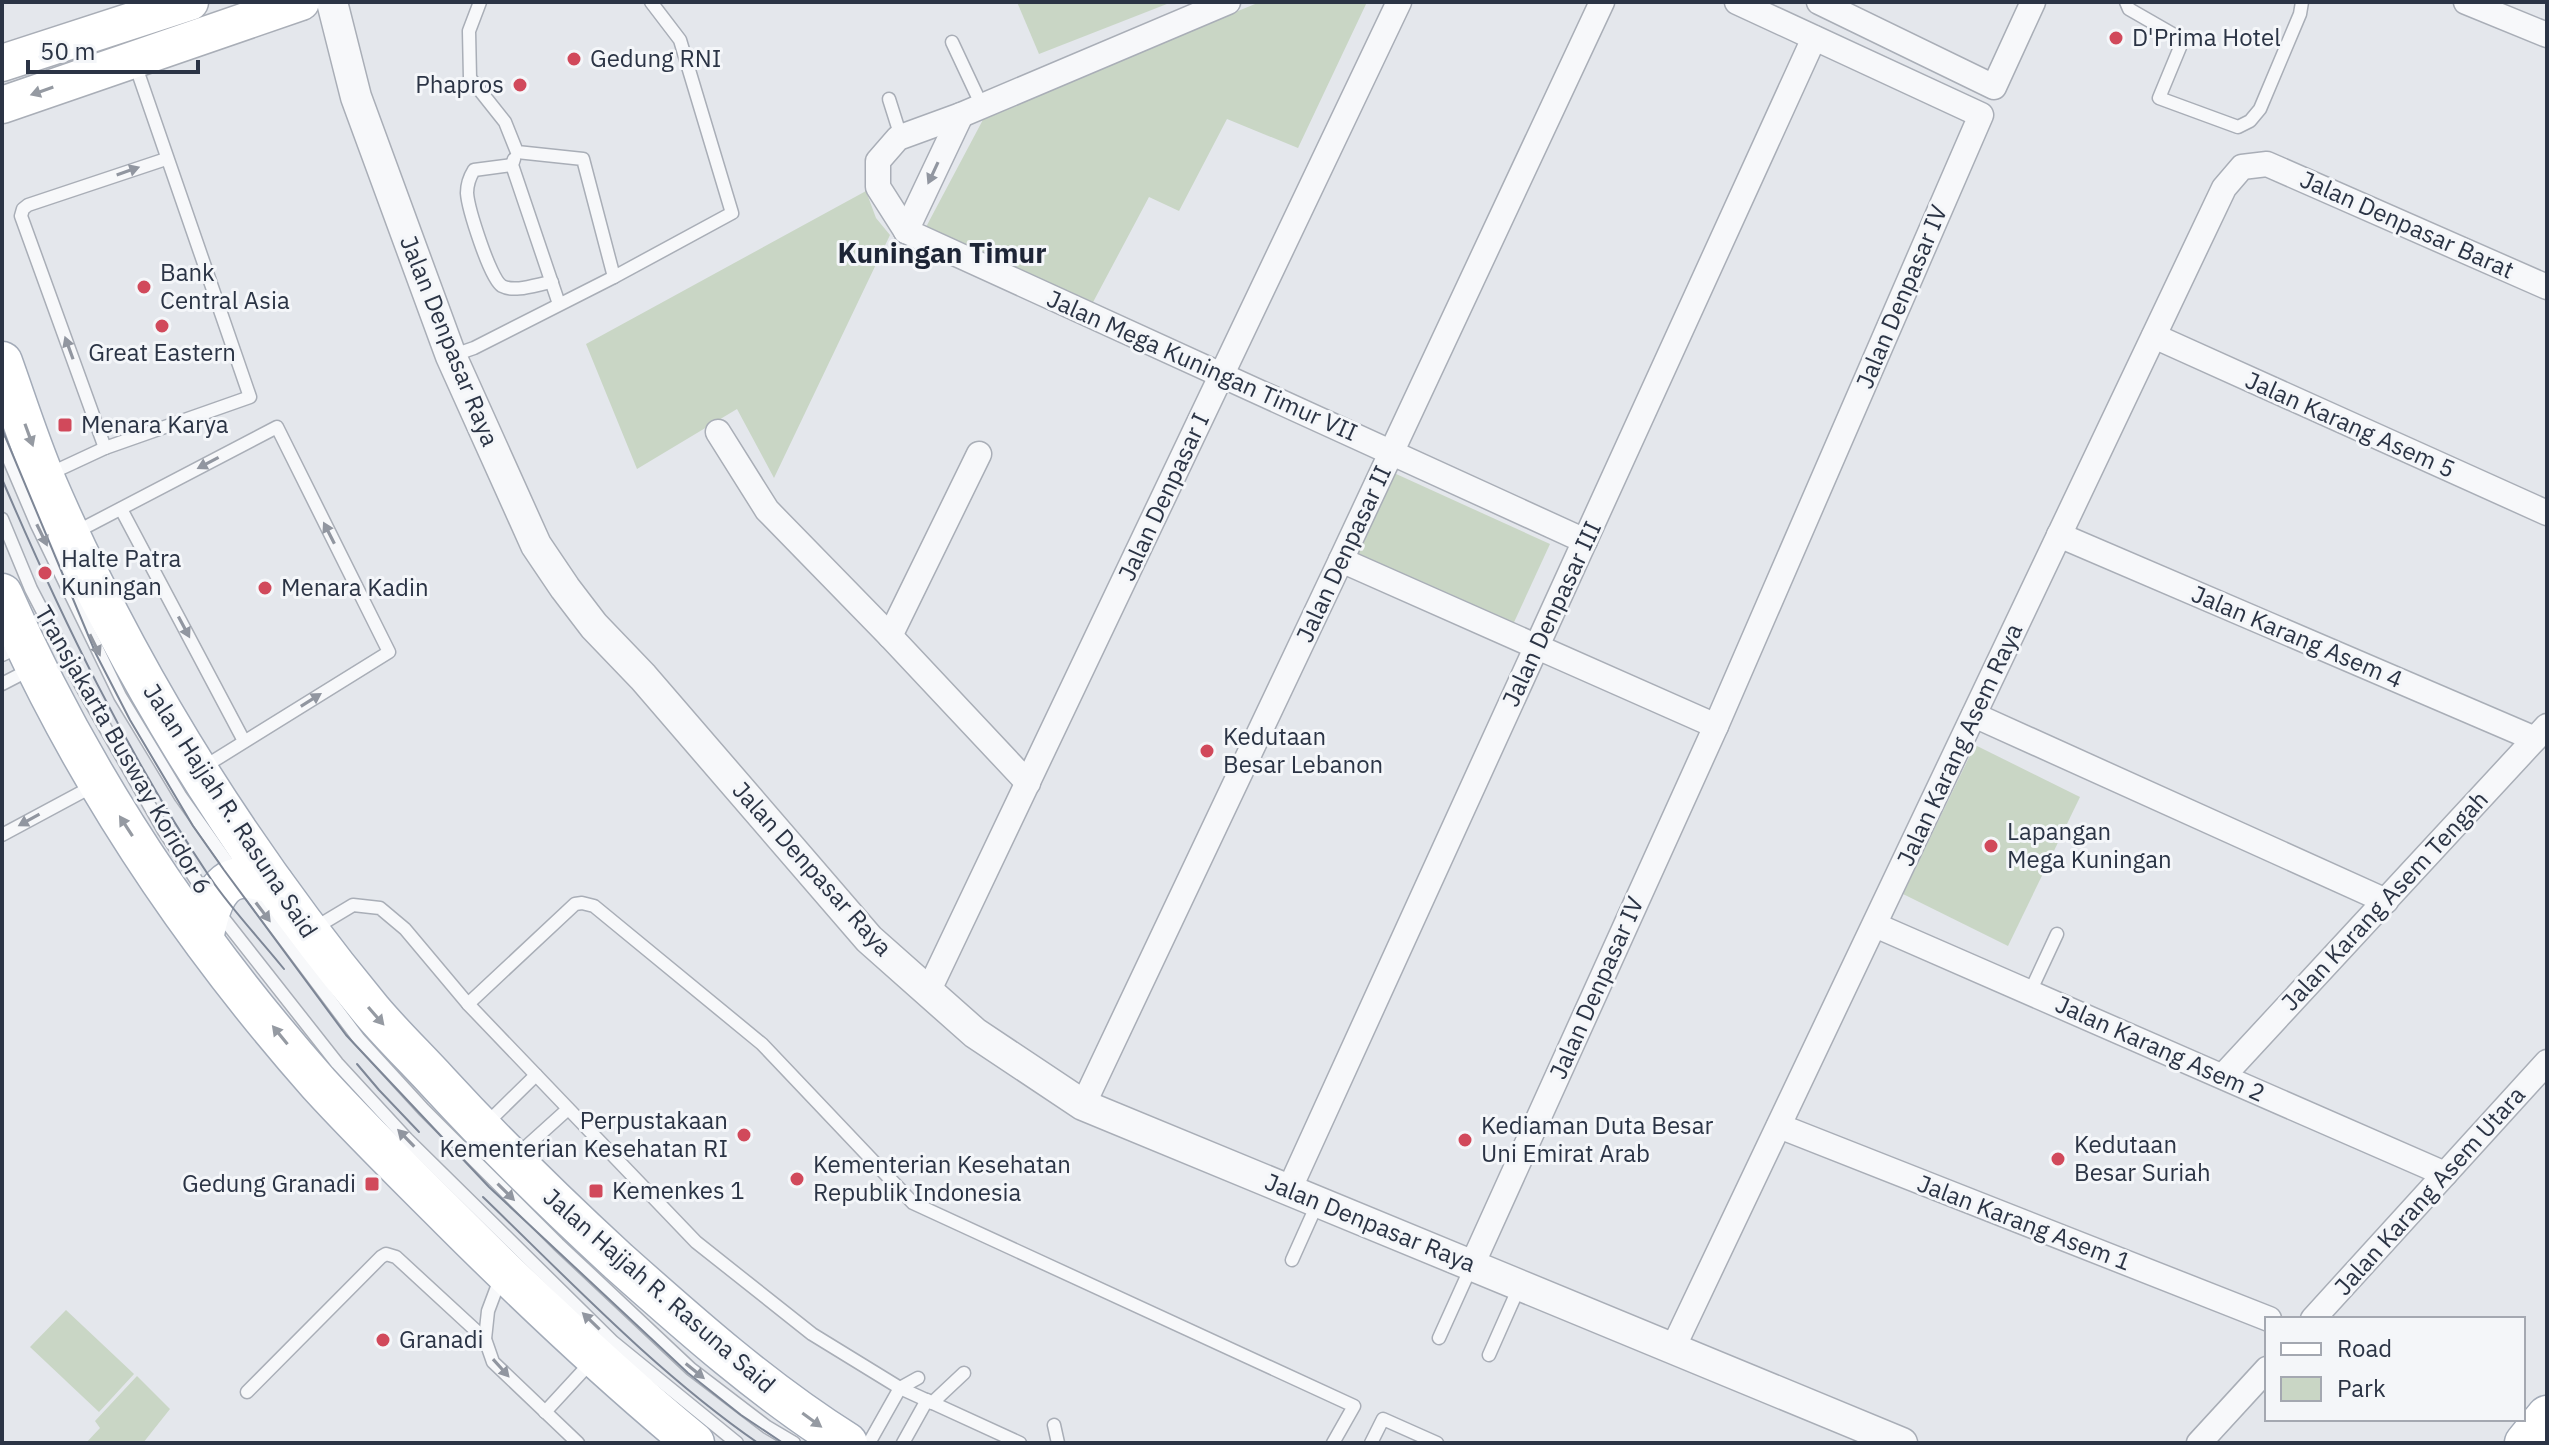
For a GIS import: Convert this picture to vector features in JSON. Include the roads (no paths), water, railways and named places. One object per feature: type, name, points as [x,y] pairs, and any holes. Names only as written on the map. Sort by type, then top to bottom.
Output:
[{"type":"main road","points":[[2,63],[190,2]]},
{"type":"main road","points":[[2,105],[301,2]]},
{"type":"main road","name":"Jalan Hajjah R. Rasuna Said","points":[[2,362],[70,536],[154,700],[199,770],[231,901],[319,1084],[503,1271],[595,1359],[694,1443]]},
{"type":"main road","name":"Jalan Hajjah R. Rasuna Said","points":[[2,594],[16,663],[98,784],[231,901],[309,932],[374,1013],[481,1128],[569,1216],[683,1319],[765,1386],[847,1443]]},
{"type":"street","name":"Jalan Denpasar Raya","points":[[332,2],[356,97],[451,356],[536,545],[594,626],[643,677],[869,939],[975,1033],[1083,1105],[1902,1443]]},
{"type":"street","points":[[972,110],[906,231],[878,187],[878,161],[901,137],[1228,2]]},
{"type":"street","name":"Jalan Denpasar I","points":[[928,992],[1399,2]]},
{"type":"street","name":"Jalan Denpasar II","points":[[1083,1105],[1602,2]]},
{"type":"street","name":"Jalan Denpasar IV","points":[[1472,1265],[1716,726],[1981,115],[1737,2]]},
{"type":"street","points":[[1819,2],[1994,87],[2033,2]]},
{"type":"street","points":[[2466,2],[2547,35]]},
{"type":"street","name":"Jalan Denpasar III","points":[[1289,1190],[1814,38]]},
{"type":"street","name":"Jalan Denpasar Barat","points":[[2267,164],[2547,287]]},
{"type":"street","name":"Jalan Karang Asem Raya","points":[[1673,1348],[2224,188],[2242,167],[2267,164]]},
{"type":"street","name":"Jalan Mega Kuningan Timur VII","points":[[906,231],[1585,541]]},
{"type":"street","name":"Jalan Karang Asem 5","points":[[2154,336],[2547,513]]},
{"type":"street","points":[[718,432],[767,510],[1028,783]]},
{"type":"street","points":[[890,636],[979,454]]},
{"type":"street","name":"Jalan Karang Asem 4","points":[[2059,535],[2541,732]]},
{"type":"street","points":[[1341,560],[1716,726]]},
{"type":"street","points":[[1974,715],[2386,901]]},
{"type":"street","name":"Jalan Karang Asem Tengah","points":[[2223,1076],[2541,732]]},
{"type":"street","name":"Jalan Karang Asem 2","points":[[1875,925],[2445,1174]]},
{"type":"street","name":"Jalan Karang Asem Utara","points":[[2315,1317],[2547,1062]]},
{"type":"street","name":"Jalan Karang Asem 1","points":[[1779,1126],[2265,1317]]},
{"type":"street","points":[[2199,1443],[2265,1371]]},
{"type":"lane","points":[[480,2],[469,31],[470,78],[505,122],[517,152],[512,165],[559,304]]},
{"type":"lane","points":[[451,356],[474,348],[614,277],[732,213],[680,40],[651,2]]},
{"type":"lane","points":[[2126,2],[2129,9],[2183,40],[2159,98],[2238,127],[2250,121],[2260,109],[2300,14],[2302,2]]},
{"type":"lane","points":[[952,42],[972,110]]},
{"type":"lane","points":[[44,476],[105,448],[250,397],[133,60]]},
{"type":"lane","points":[[889,99],[901,137]]},
{"type":"lane","points":[[517,152],[583,159],[614,277]]},
{"type":"lane","points":[[105,448],[21,216],[28,205],[166,159]]},
{"type":"lane","points":[[512,165],[474,170],[467,182],[467,197],[491,273],[502,285],[511,288],[552,282]]},
{"type":"lane","points":[[70,536],[277,427],[389,652],[199,770]]},
{"type":"lane","name":"Transjakarta Busway Koridor 6","points":[[2,443],[37,525],[120,696],[181,797],[231,901],[337,1063],[407,1139],[613,1342],[737,1443]]},
{"type":"lane","points":[[121,509],[244,741]]},
{"type":"lane","name":"Transjakarta Busway Koridor 6","points":[[2,519],[31,589],[82,687],[164,831],[424,1110],[558,1244],[691,1369],[767,1427],[794,1443]]},
{"type":"lane","points":[[2,835],[98,784]]},
{"type":"lane","points":[[468,1004],[575,904],[594,906],[762,1044],[913,1203],[1354,1406],[1333,1443]]},
{"type":"lane","points":[[309,932],[353,905],[380,908],[405,929],[468,1004],[696,1242],[812,1334],[900,1388],[1020,1443]]},
{"type":"lane","points":[[2030,992],[2057,934]]},
{"type":"lane","points":[[481,1128],[536,1075]]},
{"type":"lane","points":[[512,1159],[568,1109]]},
{"type":"lane","points":[[1292,1260],[1318,1202]]},
{"type":"lane","points":[[247,1392],[386,1254],[396,1257],[485,1339]]},
{"type":"lane","name":"Jalan Denpasar IV","points":[[1439,1338],[1472,1265]]},
{"type":"lane","points":[[503,1271],[488,1311],[485,1339],[493,1362],[578,1443]]},
{"type":"lane","points":[[1489,1355],[1520,1285]]},
{"type":"lane","points":[[545,1412],[595,1359]]},
{"type":"lane","points":[[903,1443],[930,1402],[964,1373]]},
{"type":"lane","points":[[869,1443],[900,1388],[918,1378]]},
{"type":"lane","points":[[1371,1443],[1383,1419],[1437,1443]]},
{"type":"lane","points":[[1054,1425],[1058,1443]]},
{"type":"tram line","points":[[2,429],[96,654],[130,720],[193,826],[346,1035],[489,1187],[688,1373],[783,1443]]},
{"type":"tram line","points":[[2,479],[72,633],[151,783],[219,891],[284,969]]},
{"type":"tram line","points":[[357,1064],[419,1132]]},
{"type":"tram line","points":[[483,1197],[650,1357],[758,1443]]},
{"type":"place","name":"D'Prima Hotel","points":[[2116,38]]},
{"type":"place","name":"Gedung RNI","points":[[574,59]]},
{"type":"place","name":"Phapros","points":[[520,85]]},
{"type":"place","name":"Bank Central Asia","points":[[144,287]]},
{"type":"place","name":"Great Eastern","points":[[162,326]]},
{"type":"place","name":"Menara Karya","points":[[65,425]]},
{"type":"place","name":"Halte Patra Kuningan","points":[[45,573]]},
{"type":"place","name":"Menara Kadin","points":[[265,588]]},
{"type":"place","name":"Kedutaan Besar Lebanon","points":[[1207,751]]},
{"type":"place","name":"Lapangan Mega Kuningan","points":[[1991,846]]},
{"type":"place","name":"Perpustakaan Kementerian Kesehatan RI","points":[[744,1135]]},
{"type":"place","name":"Kediaman Duta Besar Uni Emirat Arab","points":[[1465,1140]]},
{"type":"place","name":"Kedutaan Besar Suriah","points":[[2058,1159]]},
{"type":"place","name":"Kementerian Kesehatan Republik Indonesia","points":[[797,1179]]},
{"type":"place","name":"Gedung Granadi","points":[[372,1184]]},
{"type":"place","name":"Kemenkes 1","points":[[596,1191]]},
{"type":"place","name":"Granadi","points":[[383,1340]]},
{"type":"district","name":"Kuningan Timur","points":[[942,253]]}]
